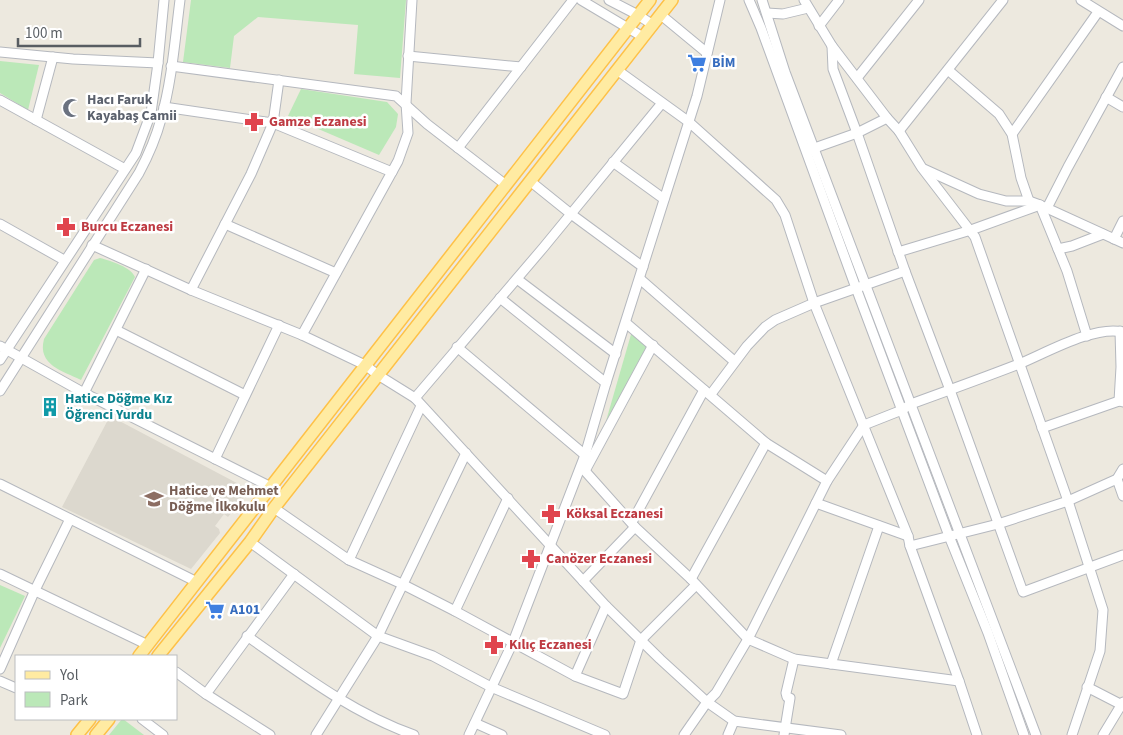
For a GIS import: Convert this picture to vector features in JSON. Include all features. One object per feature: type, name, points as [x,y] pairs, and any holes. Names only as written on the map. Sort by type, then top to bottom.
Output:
[{"type":"main road","points":[[140,655],[650,0]]},
{"type":"main road","points":[[159,655],[250,542],[274,508],[672,0]]},
{"type":"main road","points":[[77,735],[87,720]]},
{"type":"main road","points":[[96,735],[108,720]]},
{"type":"street","points":[[0,360],[4,348],[136,152],[151,113],[164,0]]},
{"type":"street","points":[[0,391],[139,174],[153,143],[164,107],[180,0]]},
{"type":"street","points":[[302,335],[398,161],[408,133],[406,103],[412,0]]},
{"type":"street","points":[[458,148],[573,0]]},
{"type":"street","points":[[581,0],[643,37]]},
{"type":"street","points":[[609,0],[653,25]]},
{"type":"street","points":[[469,735],[513,642],[585,455],[697,96],[720,0]]},
{"type":"street","points":[[749,0],[866,285],[1036,735]]},
{"type":"street","points":[[762,0],[856,288],[949,536],[988,634],[1024,735]]},
{"type":"street","points":[[819,26],[839,0]]},
{"type":"street","points":[[857,78],[919,0]]},
{"type":"street","points":[[899,131],[1003,0]]},
{"type":"street","points":[[1081,0],[1123,26]]},
{"type":"street","points":[[767,13],[783,14],[806,4],[832,46],[899,131],[922,168],[975,237],[1068,501],[1103,610],[1100,651],[1072,735]]},
{"type":"street","points":[[1012,134],[1098,12]]},
{"type":"street","points":[[661,15],[707,53]]},
{"type":"street","points":[[832,46],[833,69],[904,271],[950,390],[1023,592],[1123,555]]},
{"type":"street","points":[[0,52],[158,63]]},
{"type":"street","points":[[408,56],[521,67]]},
{"type":"street","points":[[36,120],[54,57]]},
{"type":"street","points":[[171,66],[381,92],[396,96],[406,103],[427,124],[506,185]]},
{"type":"street","points":[[898,252],[1044,206],[1123,67]]},
{"type":"street","points":[[617,70],[689,122],[776,200],[785,216],[814,303],[908,536],[960,681],[977,735]]},
{"type":"street","points":[[948,70],[999,114],[1012,134],[1021,178],[1029,200]]},
{"type":"street","points":[[191,290],[251,174],[273,123],[279,80]]},
{"type":"street","points":[[1106,97],[1123,107]]},
{"type":"street","points":[[0,100],[125,168]]},
{"type":"street","points":[[349,560],[418,402],[457,347],[517,279],[662,103]]},
{"type":"street","points":[[164,107],[273,123],[392,172]]},
{"type":"street","points":[[810,149],[857,133],[887,118]]},
{"type":"street","points":[[613,162],[664,200]]},
{"type":"street","points":[[922,168],[979,194],[1006,201],[1029,200],[1123,243]]},
{"type":"street","points":[[530,181],[570,214],[643,267]]},
{"type":"street","points":[[1044,206],[1087,336]]},
{"type":"street","points":[[1114,239],[1123,221]]},
{"type":"street","points":[[0,224],[64,260]]},
{"type":"street","points":[[225,224],[336,273]]},
{"type":"street","points":[[1058,249],[1072,246],[1103,234]]},
{"type":"street","points":[[92,245],[191,290],[302,335],[365,365],[418,402],[606,606],[707,702],[734,721],[785,731],[841,735]]},
{"type":"street","points":[[84,393],[146,269]]},
{"type":"street","points":[[583,580],[634,525],[707,392],[765,326],[814,303],[904,271]]},
{"type":"street","points":[[517,279],[616,354]]},
{"type":"street","points":[[640,279],[734,361]]},
{"type":"street","points":[[500,298],[606,383]]},
{"type":"street","points":[[626,323],[766,443],[827,481]]},
{"type":"street","points":[[215,459],[279,326]]},
{"type":"street","points":[[116,330],[246,394]]},
{"type":"street","points":[[684,735],[707,702],[716,693],[748,639],[827,481],[864,425],[912,404],[1020,364],[1100,331],[1122,331],[1121,402],[1042,428]]},
{"type":"street","points":[[585,471],[653,346]]},
{"type":"street","points":[[457,347],[585,455],[585,471],[634,525],[748,639],[794,659],[960,681]]},
{"type":"street","points":[[4,348],[84,393],[271,487]]},
{"type":"street","points":[[274,508],[349,560],[455,611],[575,676],[623,694],[641,640],[693,582],[766,443]]},
{"type":"street","points":[[316,735],[378,636],[466,452]]},
{"type":"street","points":[[910,546],[998,524],[1068,501],[1117,479],[1123,469]]},
{"type":"street","points":[[1117,479],[1123,496]]},
{"type":"street","points":[[0,484],[197,582]]},
{"type":"street","points":[[455,611],[508,498]]},
{"type":"street","points":[[816,502],[908,536]]},
{"type":"street","points":[[0,669],[35,590],[70,519]]},
{"type":"street","points":[[831,664],[879,526]]},
{"type":"street","points":[[250,542],[378,636],[433,656],[491,687],[605,735]]},
{"type":"street","points":[[0,574],[148,646]]},
{"type":"street","points":[[206,694],[294,574]]},
{"type":"street","points":[[575,676],[606,606]]},
{"type":"street","points":[[247,636],[338,699],[390,731],[414,735]]},
{"type":"street","points":[[785,731],[790,698],[787,697],[786,693],[794,659]]},
{"type":"street","points":[[178,673],[206,694],[270,735]]},
{"type":"street","points":[[0,681],[15,688]]},
{"type":"street","points":[[1087,687],[1122,703],[1103,735]]},
{"type":"street","points":[[143,720],[164,735]]},
{"type":"street","points":[[728,735],[734,721]]},
{"type":"street","points":[[475,723],[502,735]]},
{"type":"shaded area","name":"Hatice ve Mehmet Döğme İlkokulu","points":[[110,416],[250,490],[228,517],[224,514],[215,526],[219,529],[220,533],[191,569],[62,507]]},
{"type":"green space","points":[[191,0],[406,0],[400,78],[354,74],[358,25],[258,17],[234,36],[230,68],[183,62]]},
{"type":"green space","points":[[0,61],[39,65],[28,110],[0,93]]},
{"type":"green space","points":[[301,89],[387,102],[398,114],[396,127],[379,155],[288,116]]},
{"type":"green space","points":[[100,258],[125,267],[135,277],[81,380],[53,366],[48,361],[44,355],[44,339],[94,260]]},
{"type":"green space","points":[[632,331],[649,345],[606,421]]},
{"type":"green space","points":[[0,585],[25,596],[0,648]]},
{"type":"green space","points":[[121,720],[124,720],[144,735],[109,735]]},
{"type":"place","name":"BİM","points":[[697,63]]},
{"type":"place","name":"Hacı Faruk Kayabaş Camii","points":[[72,108]]},
{"type":"place","name":"Gamze Eczanesi","points":[[254,122]]},
{"type":"place","name":"Burcu Eczanesi","points":[[66,227]]},
{"type":"place","name":"Hatice Döğme Kız Öğrenci Yurdu","points":[[50,407]]},
{"type":"place","name":"Hatice ve Mehmet Döğme İlkokulu","points":[[154,499]]},
{"type":"place","name":"Köksal Eczanesi","points":[[551,514]]},
{"type":"place","name":"Canözer Eczanesi","points":[[531,559]]},
{"type":"place","name":"A101","points":[[215,610]]},
{"type":"place","name":"Kılıç Eczanesi","points":[[494,645]]}]
